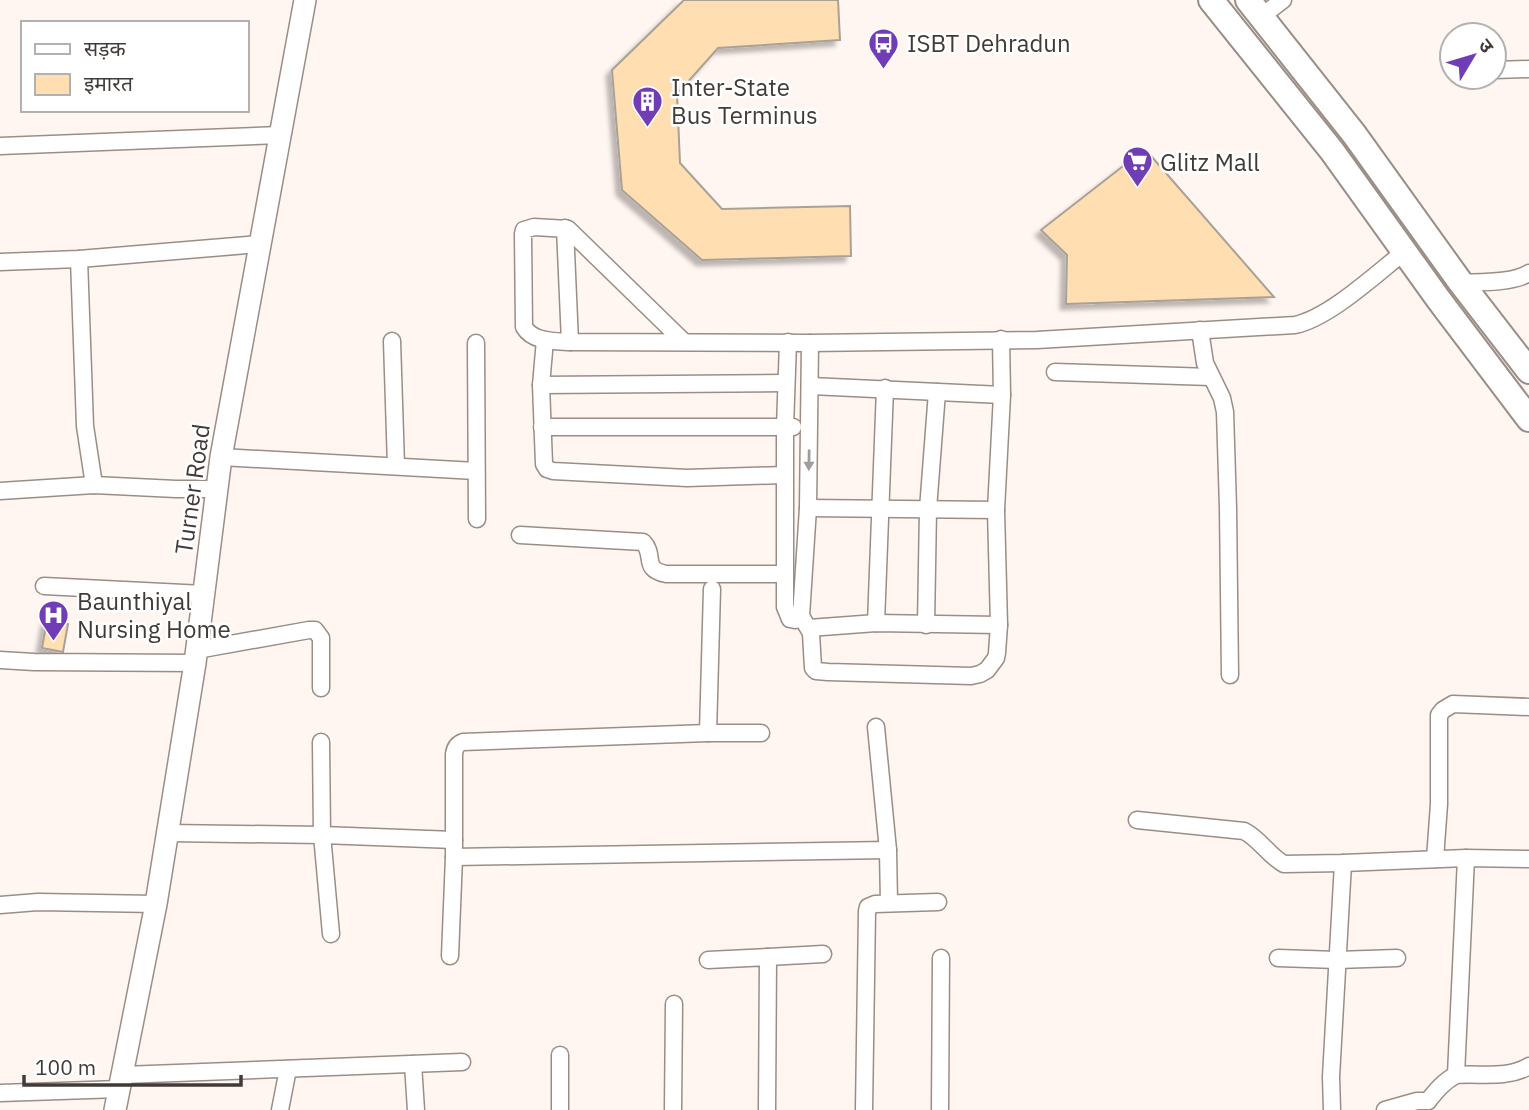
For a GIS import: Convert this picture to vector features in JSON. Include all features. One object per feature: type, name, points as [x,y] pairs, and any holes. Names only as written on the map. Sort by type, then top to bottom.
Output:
[{"type":"highway","points":[[1211,0],[1332,151],[1529,419]]},
{"type":"highway","points":[[1228,0],[1299,86],[1529,394]]},
{"type":"highway","points":[[1255,8],[1354,134],[1529,372]]},
{"type":"main road","name":"Turner Road","points":[[115,1110],[156,904],[196,656],[221,457],[305,0]]},
{"type":"street","points":[[1255,8],[1283,0]]},
{"type":"street","points":[[1508,70],[1529,69]]},
{"type":"street","points":[[0,146],[280,135]]},
{"type":"street","points":[[565,228],[570,342]]},
{"type":"street","points":[[683,341],[570,230],[524,230],[524,327],[531,335],[545,340],[570,342],[1037,340],[1295,325],[1306,323],[1325,312],[1404,252]]},
{"type":"street","points":[[0,262],[79,259],[260,244]]},
{"type":"street","points":[[79,259],[85,426],[94,485]]},
{"type":"street","points":[[1461,283],[1529,274]]},
{"type":"street","points":[[1200,330],[1203,355],[1222,398],[1225,412],[1230,675]]},
{"type":"street","points":[[545,340],[541,385],[544,464],[547,469],[687,478],[784,475]]},
{"type":"street","points":[[810,343],[805,622],[813,640],[812,666],[816,671],[971,676],[987,670],[996,658],[999,625],[996,510],[1002,395],[1001,340]]},
{"type":"street","points":[[392,341],[396,466]]},
{"type":"street","points":[[788,342],[784,475],[785,607],[788,617],[805,622],[999,625]]},
{"type":"street","points":[[476,343],[477,519]]},
{"type":"street","points":[[1055,372],[1211,377]]},
{"type":"street","points":[[541,385],[786,383]]},
{"type":"street","points":[[811,386],[1002,395]]},
{"type":"street","points":[[876,623],[884,388]]},
{"type":"street","points":[[926,625],[928,509],[937,393]]},
{"type":"street","points":[[542,427],[809,427]]},
{"type":"street","points":[[221,457],[476,471]]},
{"type":"street","points":[[0,491],[94,485],[217,489]]},
{"type":"street","points":[[784,523],[807,515],[880,508],[996,510]]},
{"type":"street","points":[[520,535],[643,542],[649,551],[650,566],[653,570],[666,574],[785,574]]},
{"type":"street","points":[[44,586],[204,594]]},
{"type":"street","points":[[708,733],[712,589]]},
{"type":"street","points":[[0,660],[34,662],[196,656],[315,630],[321,638],[321,688]]},
{"type":"street","points":[[1435,859],[1439,804],[1439,715],[1448,706],[1458,704],[1529,707]]},
{"type":"street","points":[[876,727],[888,850],[889,903]]},
{"type":"street","points":[[450,957],[454,754],[458,744],[463,741],[761,733]]},
{"type":"street","points":[[321,742],[322,835],[331,934]]},
{"type":"street","points":[[1137,820],[1244,831],[1284,864],[1466,858],[1529,859]]},
{"type":"street","points":[[167,833],[454,840]]},
{"type":"street","points":[[454,857],[888,850]]},
{"type":"street","points":[[1456,1075],[1466,858]]},
{"type":"street","points":[[1332,1110],[1331,1077],[1343,863]]},
{"type":"street","points":[[0,905],[38,902],[156,904]]},
{"type":"street","points":[[864,1110],[868,908],[875,904],[938,902]]},
{"type":"street","points":[[708,960],[823,954]]},
{"type":"street","points":[[767,1110],[768,957]]},
{"type":"street","points":[[940,1110],[941,958]]},
{"type":"street","points":[[1278,958],[1397,958]]},
{"type":"street","points":[[673,1110],[674,1004]]},
{"type":"street","points":[[560,1055],[561,1110]]},
{"type":"street","points":[[0,1093],[288,1069],[462,1062]]},
{"type":"street","points":[[413,1064],[416,1110]]},
{"type":"street","points":[[1385,1110],[1417,1101],[1431,1106],[1440,1087],[1456,1075],[1512,1073],[1529,1066]]},
{"type":"street","points":[[280,1110],[288,1069]]},
{"type":"building","name":"Inter-State Bus Terminus","points":[[684,0],[838,0],[840,40],[718,48],[677,94],[680,163],[722,209],[850,206],[851,256],[702,260],[622,190],[612,70]]},
{"type":"building","name":"Glitz Mall","points":[[1145,149],[1274,297],[1066,304],[1067,255],[1041,230]]},
{"type":"building","points":[[47,620],[68,624],[63,652],[42,648]]},
{"type":"place","name":"ISBT Dehradun","points":[[884,70]]},
{"type":"place","name":"Inter-State Bus Terminus","points":[[648,128]]},
{"type":"place","name":"Glitz Mall","points":[[1137,189]]},
{"type":"place","name":"Baunthiyal Nursing Home","points":[[54,642]]}]
